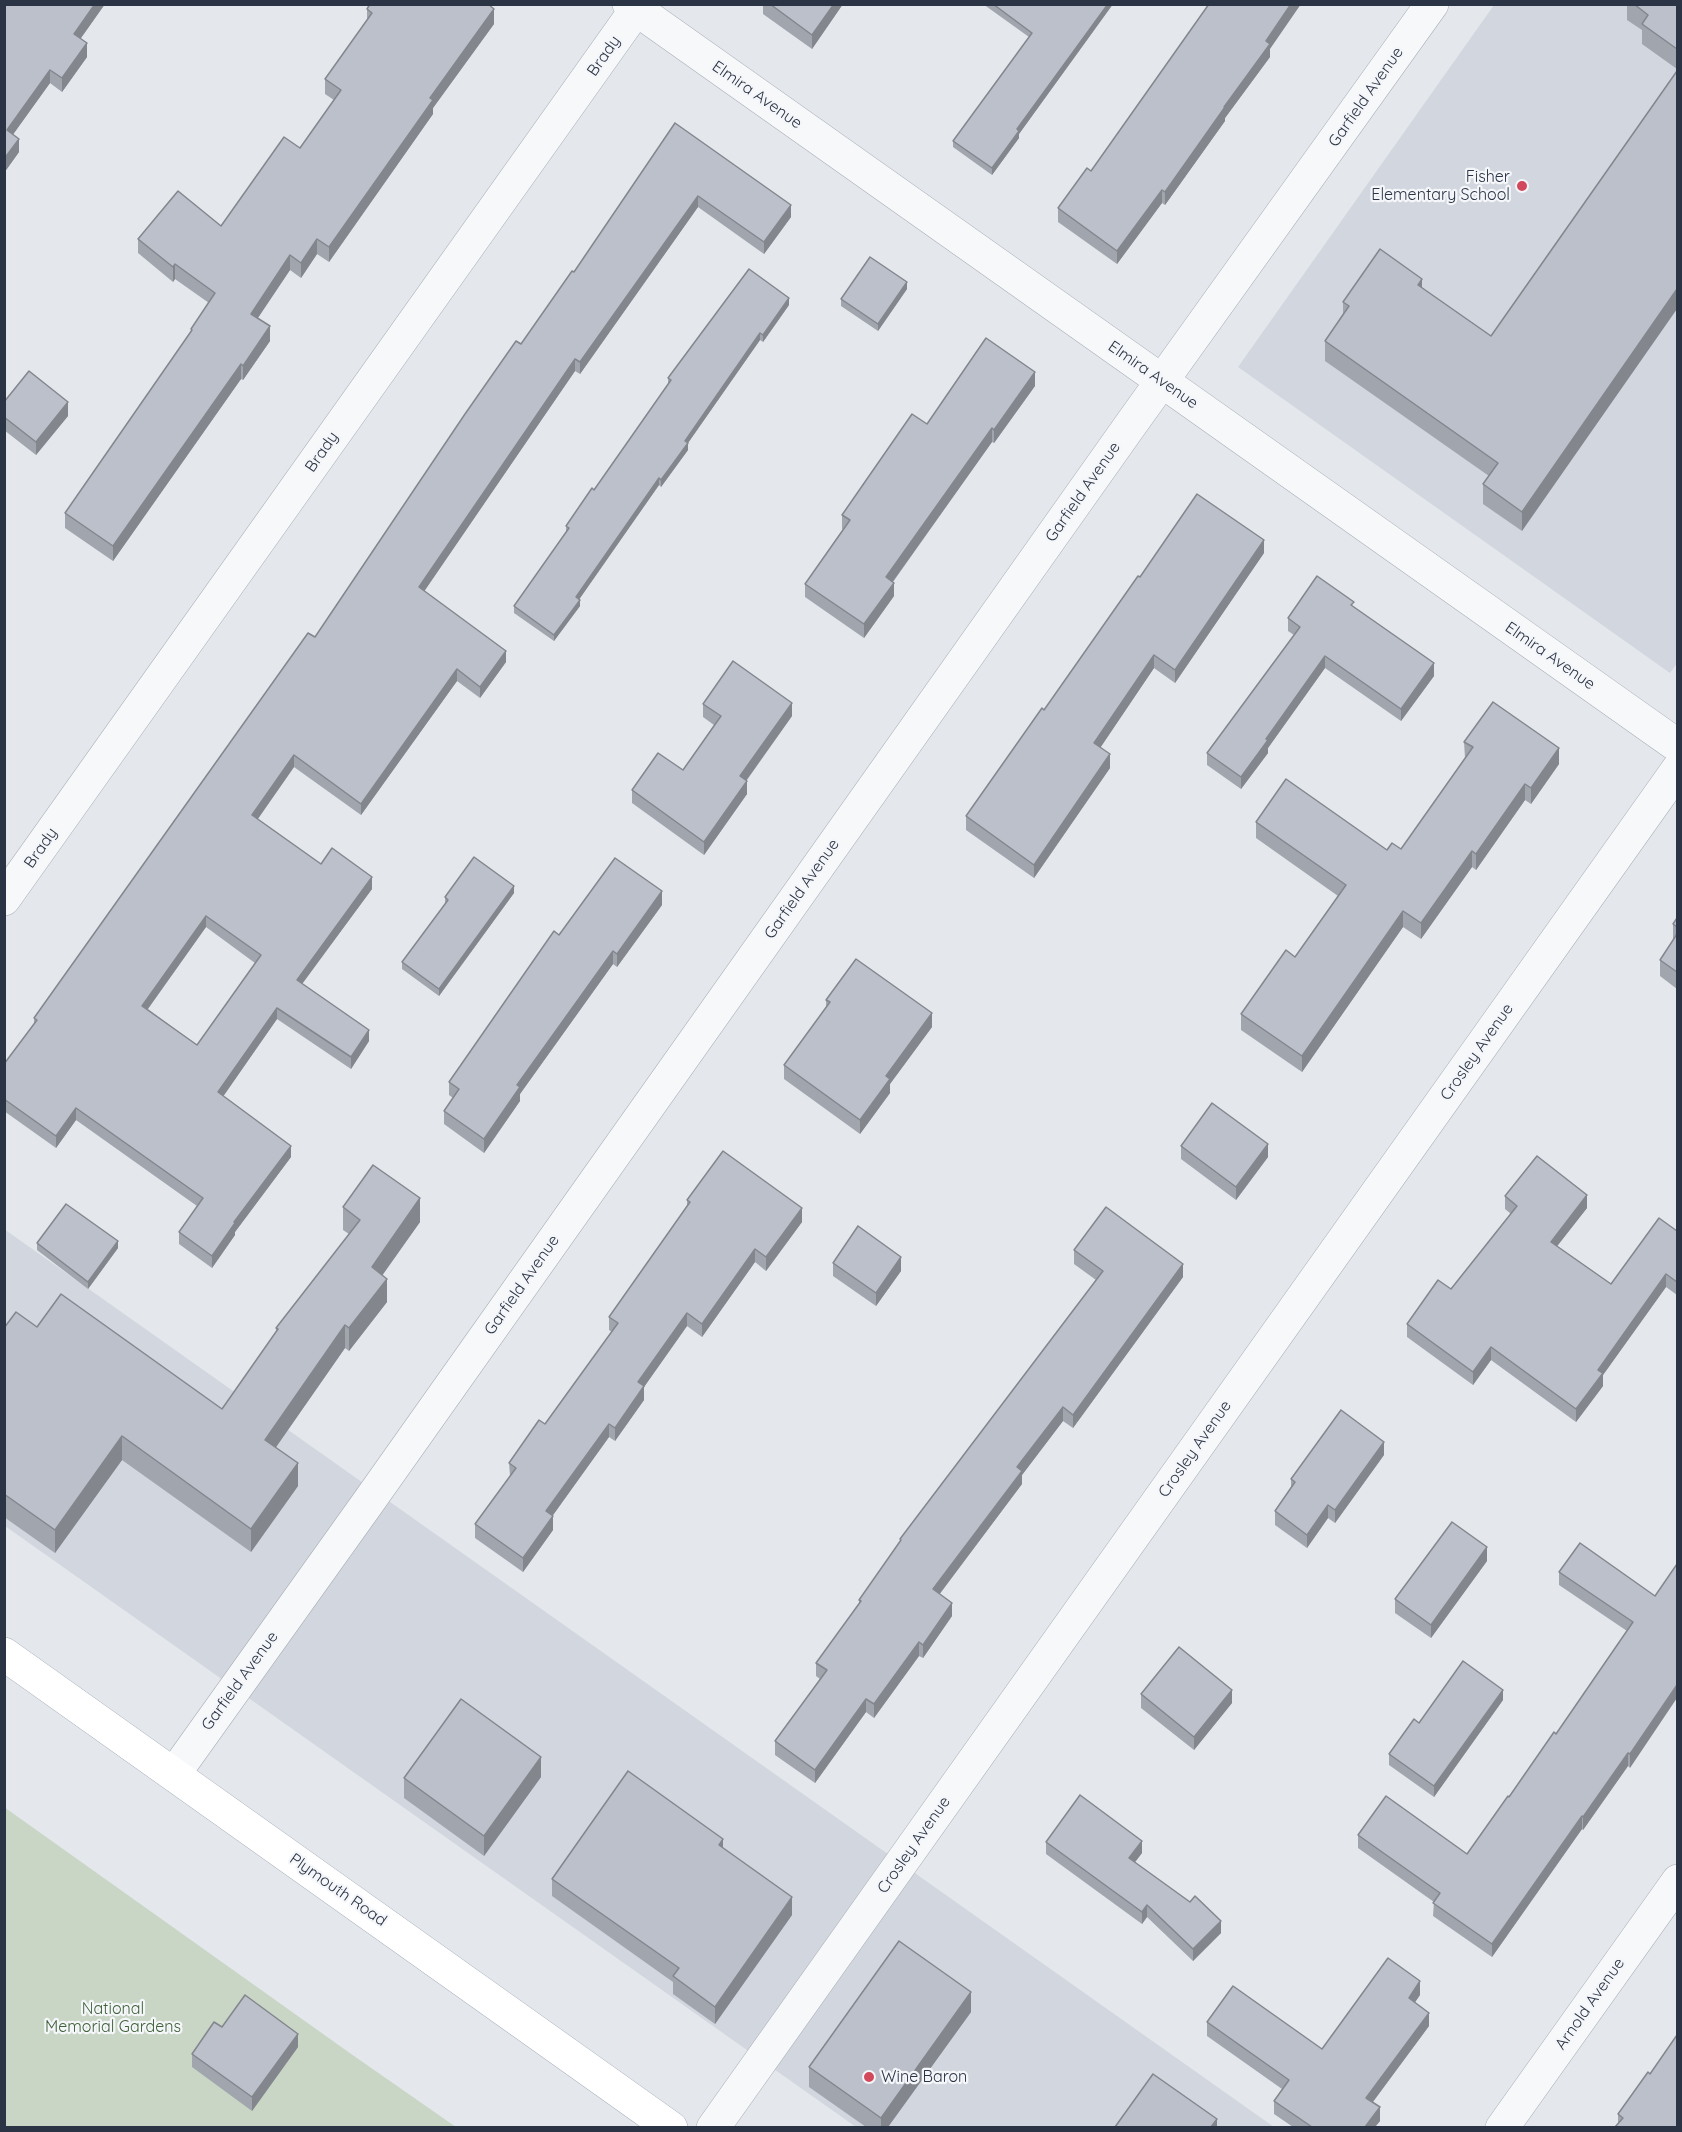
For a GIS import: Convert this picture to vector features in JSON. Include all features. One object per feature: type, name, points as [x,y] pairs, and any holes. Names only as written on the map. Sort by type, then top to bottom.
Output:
[{"type":"main road","name":"Plymouth Road","points":[[4,1654],[671,2127]]},
{"type":"street","name":"Garfield Avenue","points":[[174,1774],[1432,4]]},
{"type":"street","name":"Elmira Avenue","points":[[635,6],[1677,747]]},
{"type":"street","name":"Brady","points":[[4,899],[635,6]]},
{"type":"street","name":"Crosley Avenue","points":[[713,2127],[1677,769]]},
{"type":"street","name":"Arnold Avenue","points":[[1502,2127],[1677,1881]]},
{"type":"shaded area","name":"Fisher Elementary School","points":[[1494,5],[1677,5],[1678,662],[1670,673],[1238,367]]},
{"type":"shaded area","points":[[4,1229],[1274,2127],[856,2127],[5,1526]]},
{"type":"green space","name":"National Memorial Gardens","points":[[4,1807],[354,2056],[456,2127],[5,2127]]},
{"type":"building","points":[[4,4],[95,4],[74,34],[87,43],[62,78],[50,70],[7,130],[19,139],[4,159]]},
{"type":"building","points":[[370,4],[488,4],[494,9],[430,98],[433,100],[329,247],[317,239],[301,263],[290,255],[251,314],[270,326],[113,546],[65,513],[192,330],[215,293],[175,264],[173,267],[138,239],[178,191],[221,226],[284,137],[300,148],[341,90],[325,79],[372,13],[367,9]]},
{"type":"building","points":[[770,4],[834,4],[812,35]]},
{"type":"building","points":[[993,4],[1108,4],[1017,129],[1019,131],[992,168],[953,141],[1032,33]]},
{"type":"building","points":[[1209,4],[1291,4],[1266,41],[1270,44],[1165,192],[1162,190],[1117,251],[1058,208],[1087,168],[1091,171]]},
{"type":"building","points":[[1634,4],[1677,4],[1677,49],[1642,24],[1648,15]]},
{"type":"building","points":[[1677,71],[1677,289],[1522,512],[1483,484],[1498,463],[1325,341],[1349,306],[1343,302],[1380,249],[1422,279],[1418,285],[1491,336]]},
{"type":"building","points":[[675,123],[791,205],[764,242],[698,196],[580,362],[575,359],[419,587],[506,651],[480,687],[457,669],[361,804],[294,755],[252,815],[321,864],[332,848],[372,877],[297,980],[369,1030],[351,1057],[277,1008],[218,1092],[291,1146],[234,1222],[212,1256],[179,1232],[203,1198],[76,1108],[56,1136],[4,1099],[4,1064],[37,1020],[34,1018],[308,633],[315,637],[516,341],[521,344],[572,271],[574,272]],"holes":[[[206,916],[261,955],[197,1045],[142,1006]]]},
{"type":"building","points":[[870,257],[907,282],[878,324],[841,299]]},
{"type":"building","points":[[749,269],[789,298],[763,335],[760,333],[685,441],[688,443],[661,480],[659,478],[576,597],[580,600],[554,635],[514,606],[569,528],[566,526],[592,488],[594,490],[671,380],[668,378]]},
{"type":"building","points":[[986,338],[1035,372],[994,430],[992,428],[886,577],[894,583],[864,624],[805,584],[850,520],[842,515],[912,414],[927,424]]},
{"type":"building","points":[[29,371],[68,402],[36,442],[4,417],[4,402]]},
{"type":"building","points":[[1197,494],[1264,540],[1175,670],[1154,655],[1094,743],[1110,754],[1034,865],[966,816],[1138,576],[1140,577]]},
{"type":"building","points":[[1317,576],[1354,602],[1351,605],[1434,663],[1401,709],[1325,656],[1241,777],[1207,753],[1300,627],[1288,618]]},
{"type":"building","points":[[733,661],[792,703],[740,776],[747,781],[704,842],[632,790],[658,753],[683,770],[721,716],[703,704]]},
{"type":"building","points":[[1493,702],[1559,748],[1531,788],[1525,784],[1476,854],[1472,851],[1421,923],[1403,911],[1302,1056],[1241,1014],[1286,950],[1295,957],[1346,885],[1256,822],[1286,779],[1387,850],[1392,843],[1401,849],[1473,747],[1464,742]]},
{"type":"building","points":[[474,857],[514,886],[439,989],[402,962],[448,900],[445,897]]},
{"type":"building","points":[[615,858],[662,891],[617,954],[613,951],[517,1085],[520,1087],[484,1139],[444,1111],[459,1089],[449,1082],[554,931],[559,935]]},
{"type":"building","points":[[1677,934],[1677,972],[1660,960]]},
{"type":"building","points":[[856,959],[932,1013],[886,1076],[890,1079],[860,1120],[784,1065],[830,1002],[826,1000]]},
{"type":"building","points":[[1212,1103],[1268,1144],[1236,1187],[1181,1146]]},
{"type":"building","points":[[723,1151],[802,1208],[766,1257],[755,1249],[702,1324],[687,1313],[638,1382],[644,1386],[615,1428],[609,1424],[546,1511],[553,1516],[523,1558],[475,1524],[516,1468],[509,1463],[539,1420],[545,1424],[618,1323],[609,1317],[690,1202],[687,1200]]},
{"type":"building","points":[[1537,1156],[1587,1195],[1551,1242],[1611,1284],[1659,1218],[1677,1231],[1677,1282],[1666,1274],[1598,1370],[1603,1373],[1576,1409],[1491,1347],[1473,1372],[1407,1324],[1438,1280],[1451,1289],[1517,1206],[1505,1196]]},
{"type":"building","points":[[373,1165],[420,1198],[372,1267],[387,1279],[349,1328],[345,1325],[265,1440],[298,1463],[251,1529],[122,1436],[55,1530],[4,1494],[4,1328],[16,1312],[37,1327],[61,1294],[222,1409],[278,1329],[276,1328],[360,1220],[343,1207]]},
{"type":"building","points":[[66,1204],[118,1241],[88,1282],[37,1243]]},
{"type":"building","points":[[1106,1207],[1183,1264],[1073,1415],[1063,1407],[1017,1467],[1022,1471],[933,1589],[952,1603],[923,1645],[919,1642],[874,1704],[866,1699],[815,1770],[775,1741],[827,1670],[816,1663],[861,1601],[859,1600],[900,1539],[1103,1271],[1074,1250]]},
{"type":"building","points":[[858,1226],[901,1257],[876,1293],[833,1263]]},
{"type":"building","points":[[1341,1410],[1384,1442],[1335,1510],[1328,1505],[1307,1535],[1275,1511],[1295,1482],[1291,1479]]},
{"type":"building","points":[[1452,1522],[1487,1547],[1431,1625],[1395,1599]]},
{"type":"building","points":[[1580,1543],[1655,1596],[1677,1564],[1677,1685],[1630,1754],[1628,1753],[1582,1816],[1492,1944],[1433,1903],[1440,1893],[1358,1835],[1386,1796],[1467,1854],[1554,1732],[1556,1734],[1633,1622],[1559,1572]]},
{"type":"building","points":[[1179,1647],[1232,1690],[1194,1737],[1141,1694]]},
{"type":"building","points":[[1463,1661],[1503,1690],[1434,1786],[1389,1754],[1414,1719],[1419,1723]]},
{"type":"building","points":[[461,1699],[541,1757],[484,1836],[404,1778]]},
{"type":"building","points":[[628,1771],[723,1839],[719,1845],[792,1897],[715,2007],[673,1976],[679,1968],[552,1879]]},
{"type":"building","points":[[1080,1795],[1142,1841],[1129,1858],[1190,1902],[1195,1896],[1221,1921],[1193,1949],[1147,1905],[1142,1912],[1046,1842]]},
{"type":"building","points":[[899,1941],[971,1992],[881,2118],[809,2067]]},
{"type":"building","points":[[1388,1958],[1420,1981],[1409,1998],[1429,2013],[1366,2098],[1380,2107],[1365,2127],[1312,2127],[1274,2101],[1289,2080],[1207,2022],[1233,1986],[1322,2049]]},
{"type":"building","points":[[245,1995],[298,2034],[252,2097],[192,2054],[214,2022],[222,2027]]},
{"type":"building","points":[[1677,2035],[1677,2127],[1615,2127],[1623,2118],[1618,2114]]},
{"type":"building","points":[[1153,2074],[1217,2119],[1211,2127],[1115,2127]]},
{"type":"place","name":"Fisher Elementary School","points":[[1522,186]]},
{"type":"place","name":"Wine Baron","points":[[869,2077]]}]
